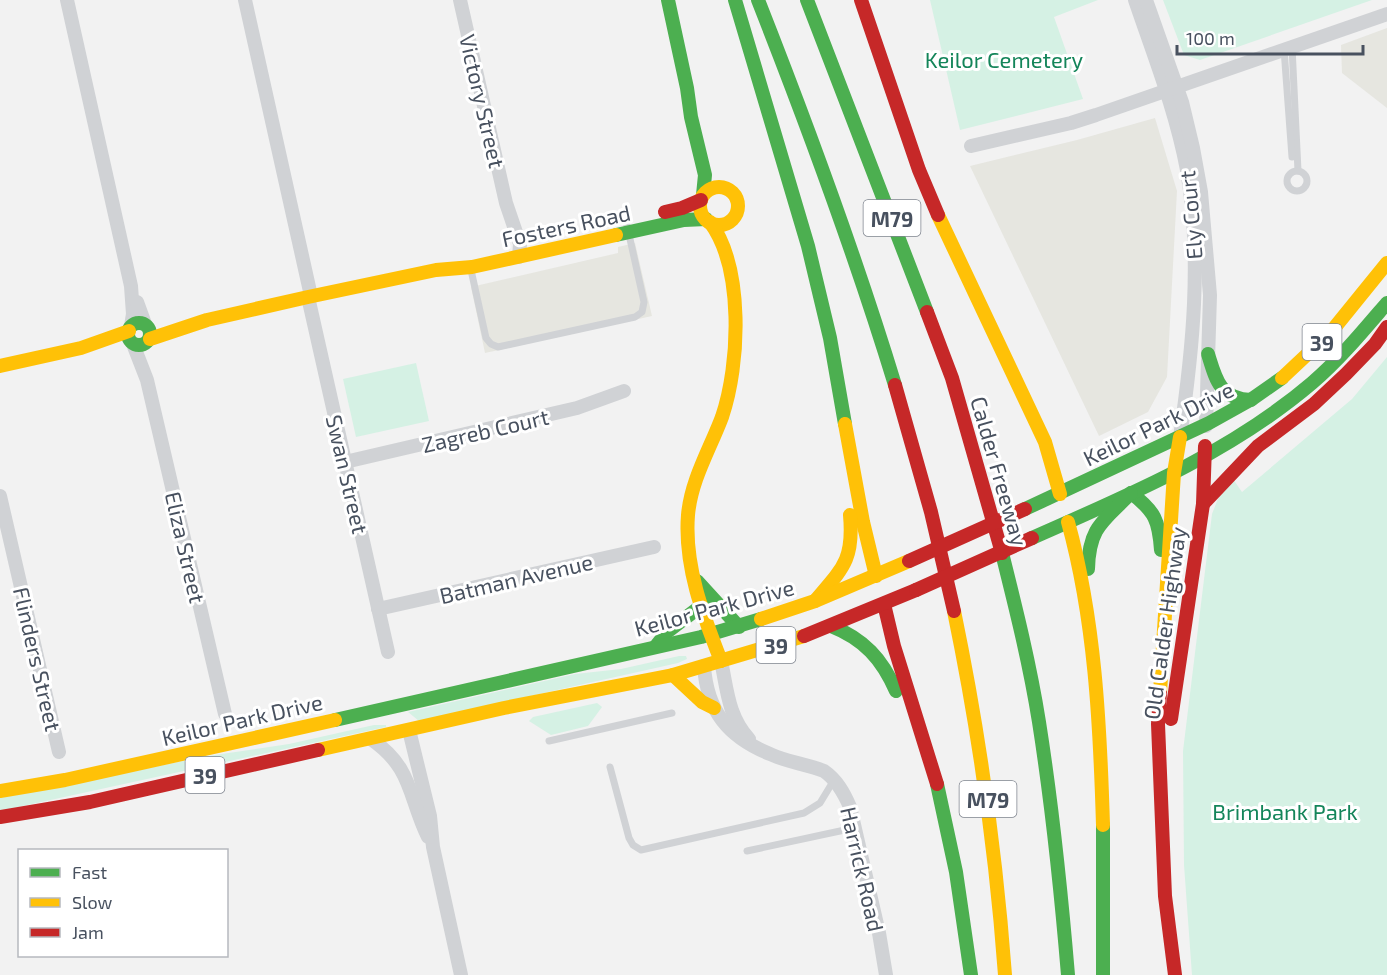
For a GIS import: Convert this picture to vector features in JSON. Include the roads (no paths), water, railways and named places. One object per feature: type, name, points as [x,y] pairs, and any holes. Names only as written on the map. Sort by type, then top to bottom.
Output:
[{"type":"main road","points":[[668,0],[705,175],[700,210],[721,240],[729,268],[736,323],[732,381],[721,419],[705,452],[691,496],[687,534],[693,577],[706,632],[705,666]]},
{"type":"main road","points":[[735,0],[808,246],[830,338],[863,522],[876,576],[895,647],[935,772],[951,837],[962,900],[971,975]]},
{"type":"main road","name":"M79","points":[[758,0],[820,163],[858,272],[883,349],[939,542],[978,729],[990,810],[1005,975]]},
{"type":"main road","name":"Calder Freeway","points":[[807,0],[952,378],[1000,544],[1022,634],[1039,722],[1062,903],[1068,975]]},
{"type":"main road","points":[[821,0],[925,282],[952,378]]},
{"type":"main road","points":[[861,0],[922,179],[1045,442],[1076,553],[1090,640],[1100,738],[1104,865],[1103,975]]},
{"type":"main road","points":[[687,88],[707,131],[713,161],[720,177],[738,200],[729,268]]},
{"type":"main road","points":[[702,198],[712,187],[725,187],[731,190]]},
{"type":"main road","name":"Fosters Road","points":[[628,227],[682,208],[702,198]]},
{"type":"main road","points":[[708,221],[720,225],[736,217]]},
{"type":"main road","name":"Fosters Road","points":[[436,270],[471,255],[516,249],[628,227],[684,220],[708,221]]},
{"type":"main road","name":"Fosters Road","points":[[0,366],[436,270],[470,267],[516,249]]},
{"type":"main road","name":"Keilor Park Drive","points":[[0,817],[90,802],[504,708],[673,675],[788,642],[831,626],[1032,538],[1064,508],[1180,438],[1251,400],[1293,369],[1317,346],[1359,300],[1387,263]]},
{"type":"main road","name":"Keilor Park Drive","points":[[0,791],[65,780],[656,646],[706,632],[739,627],[816,601],[1025,509],[1064,508],[1131,493],[1205,457],[1261,423],[1319,378],[1355,342],[1387,303]]},
{"type":"main road","points":[[1203,504],[1258,446],[1314,404],[1346,374],[1375,344],[1387,327]]},
{"type":"main road","points":[[1208,354],[1222,389],[1236,399],[1251,400]]},
{"type":"main road","points":[[816,601],[842,571],[852,540],[842,404]]},
{"type":"main road","name":"Old Calder Highway","points":[[1162,827],[1173,694],[1203,504],[1206,426]]},
{"type":"main road","name":"Old Calder Highway","points":[[1175,975],[1168,933],[1158,724],[1174,473],[1180,438]]},
{"type":"main road","points":[[1090,640],[1092,608],[1087,551],[1089,541],[1100,522],[1118,508],[1131,493],[1150,508],[1158,523],[1166,625]]},
{"type":"main road","points":[[693,577],[739,627]]},
{"type":"main road","points":[[656,646],[667,632],[701,606]]},
{"type":"main road","points":[[831,626],[860,639],[877,655],[892,681],[932,800],[962,900]]},
{"type":"main road","points":[[706,632],[721,661]]},
{"type":"main road","points":[[673,675],[702,702],[714,708]]},
{"type":"main road","points":[[403,704],[409,730]]},
{"type":"street","name":"Eliza Street","points":[[67,0],[131,286],[133,314],[147,380],[225,714]]},
{"type":"street","name":"Swan Street","points":[[245,0],[388,652]]},
{"type":"street","name":"Victory Street","points":[[460,0],[516,249]]},
{"type":"street","name":"Ely Court","points":[[1135,0],[1186,119],[1199,181],[1202,279],[1208,354],[1206,426]]},
{"type":"street","name":"Ely Court","points":[[1146,0],[1172,89]]},
{"type":"street","points":[[971,146],[1071,123],[1387,14]]},
{"type":"street","name":"Ely Court","points":[[1180,438],[1202,279]]},
{"type":"street","name":"Zagreb Court","points":[[345,462],[577,408],[624,391]]},
{"type":"street","name":"Flinders Street","points":[[0,496],[59,752]]},
{"type":"street","name":"Batman Avenue","points":[[378,609],[654,547]]},
{"type":"street","points":[[721,661],[732,711],[745,735],[756,747]]},
{"type":"street","name":"Harrick Road","points":[[705,666],[707,688],[714,708],[731,732],[769,754],[824,771],[834,780],[846,797],[879,933],[885,975]]},
{"type":"street","points":[[409,730],[430,816],[433,847],[461,975]]},
{"type":"street","points":[[371,739],[389,753],[403,772],[411,789],[419,819],[433,847]]},
{"type":"lane","points":[[1288,48],[1296,171]]},
{"type":"lane","points":[[470,267],[486,338],[498,347],[639,314],[644,307],[644,302],[628,227]]},
{"type":"lane","points":[[549,741],[672,713]]},
{"type":"lane","points":[[610,767],[629,838],[633,845],[641,850],[804,813],[820,803],[834,780]]},
{"type":"lane","points":[[747,851],[854,828]]},
{"type":"park label","name":"Keilor Cemetery","points":[[1004,59]]},
{"type":"park label","name":"Brimbank Park","points":[[1285,811]]}]
